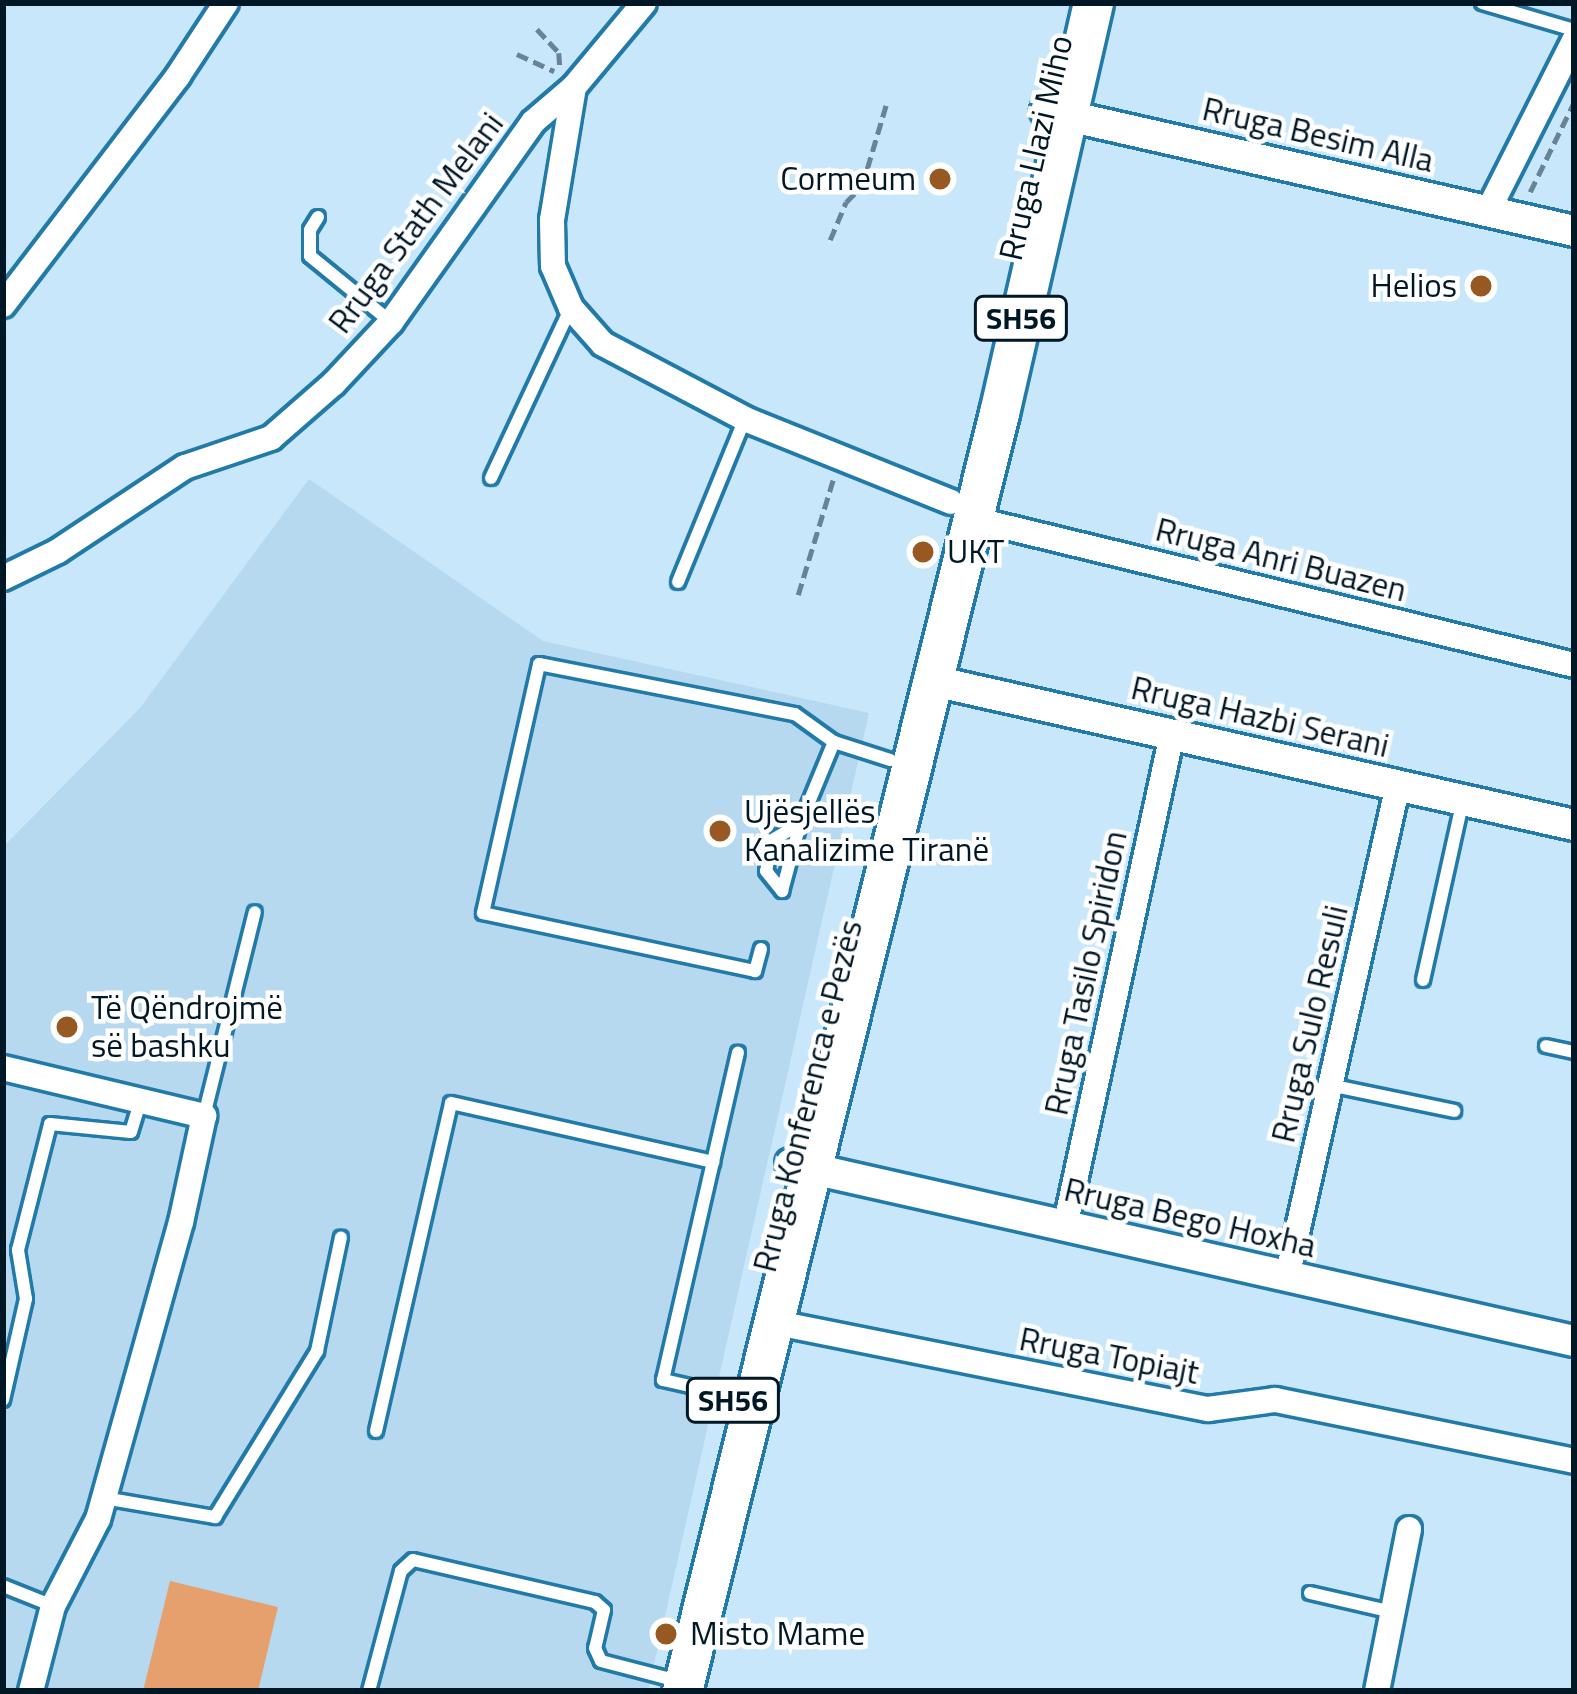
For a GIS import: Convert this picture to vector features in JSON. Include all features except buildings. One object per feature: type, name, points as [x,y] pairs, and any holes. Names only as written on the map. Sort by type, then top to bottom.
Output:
[{"type":"main road","name":"Rruga Llazi Miho","points":[[1057,113],[1070,3]]},
{"type":"main road","name":"Rruga Llazi Miho","points":[[962,511],[1057,113],[1093,3]]},
{"type":"main road","name":"Rruga Konferenca e Pezës","points":[[673,1687],[734,1396],[929,680],[962,511]]},
{"type":"main road","name":"Rruga Konferenca e Pezës","points":[[673,1687],[772,1322],[800,1166],[890,760],[962,511]]},
{"type":"street","points":[[3,305],[178,76],[226,3]]},
{"type":"street","name":"Rruga Stath Melani","points":[[3,578],[58,551],[185,467],[271,438],[391,322],[533,122],[574,87],[644,3]]},
{"type":"street","points":[[1488,211],[1574,40]]},
{"type":"street","points":[[571,308],[553,266],[552,220],[574,87]]},
{"type":"street","name":"Rruga Besim Alla","points":[[1057,113],[1574,231]]},
{"type":"street","name":"Rruga Anri Buazen","points":[[571,308],[603,344],[745,419],[962,511],[1574,665]]},
{"type":"street","name":"Rruga Hazbi Serani","points":[[929,680],[1574,825]]},
{"type":"street","name":"Rruga Tasilo Spiridon","points":[[1065,1226],[1172,734]]},
{"type":"street","name":"Rruga Sulo Resuli","points":[[1287,1277],[1398,785]]},
{"type":"street","points":[[3,1068],[203,1116],[181,1222],[104,1498],[53,1606],[31,1691]]},
{"type":"street","name":"Rruga Bego Hoxha","points":[[800,1166],[1574,1341]]},
{"type":"street","name":"Rruga Topiajt","points":[[772,1322],[1208,1409],[1275,1400],[1574,1461]]},
{"type":"street","points":[[1377,1691],[1409,1529]]},
{"type":"lane","points":[[1482,3],[1574,30]]},
{"type":"lane","points":[[318,217],[310,230],[310,256],[391,322]]},
{"type":"lane","points":[[491,478],[571,308]]},
{"type":"lane","points":[[678,582],[745,419]]},
{"type":"lane","points":[[760,949],[755,971],[483,913],[539,664],[795,714],[834,742],[890,760]]},
{"type":"lane","points":[[800,824],[771,841],[766,871],[782,892],[800,824],[834,742]]},
{"type":"lane","points":[[1423,980],[1463,800]]},
{"type":"lane","points":[[203,1116],[255,912]]},
{"type":"lane","points":[[1546,1046],[1574,1052]]},
{"type":"lane","points":[[734,1396],[663,1380],[738,1052]]},
{"type":"lane","points":[[1330,1085],[1454,1111]]},
{"type":"lane","points":[[3,1400],[26,1299],[18,1250],[50,1124],[131,1132],[140,1102]]},
{"type":"lane","points":[[376,1431],[451,1103],[712,1162]]},
{"type":"lane","points":[[104,1498],[215,1517],[317,1351],[341,1237]]},
{"type":"lane","points":[[369,1691],[400,1570],[413,1560],[595,1602],[604,1610],[595,1648],[601,1660],[673,1687]]},
{"type":"lane","points":[[3,1586],[53,1606]]},
{"type":"lane","points":[[1310,1592],[1393,1612]]},
{"type":"path","points":[[517,54],[560,73],[559,53],[537,28]]},
{"type":"path","points":[[1527,197],[1574,102]]},
{"type":"path","points":[[830,239],[846,202],[862,186],[886,105]]},
{"type":"path","points":[[798,595],[840,457]]},
{"type":"shaded area","points":[[309,479],[543,641],[869,713],[648,1691],[3,1691],[3,847],[140,708]]},
{"type":"shaded area","points":[[170,1581],[278,1607],[258,1691],[143,1691]]},
{"type":"place","name":"Cormeum","points":[[940,179]]},
{"type":"place","name":"Helios","points":[[1481,286]]},
{"type":"place","name":"UKT","points":[[923,552]]},
{"type":"place","name":"Ujësjellës Kanalizime Tiranë","points":[[720,831]]},
{"type":"place","name":"Të Qëndrojmë së bashku","points":[[67,1027]]},
{"type":"place","name":"Misto Mame","points":[[666,1634]]}]
